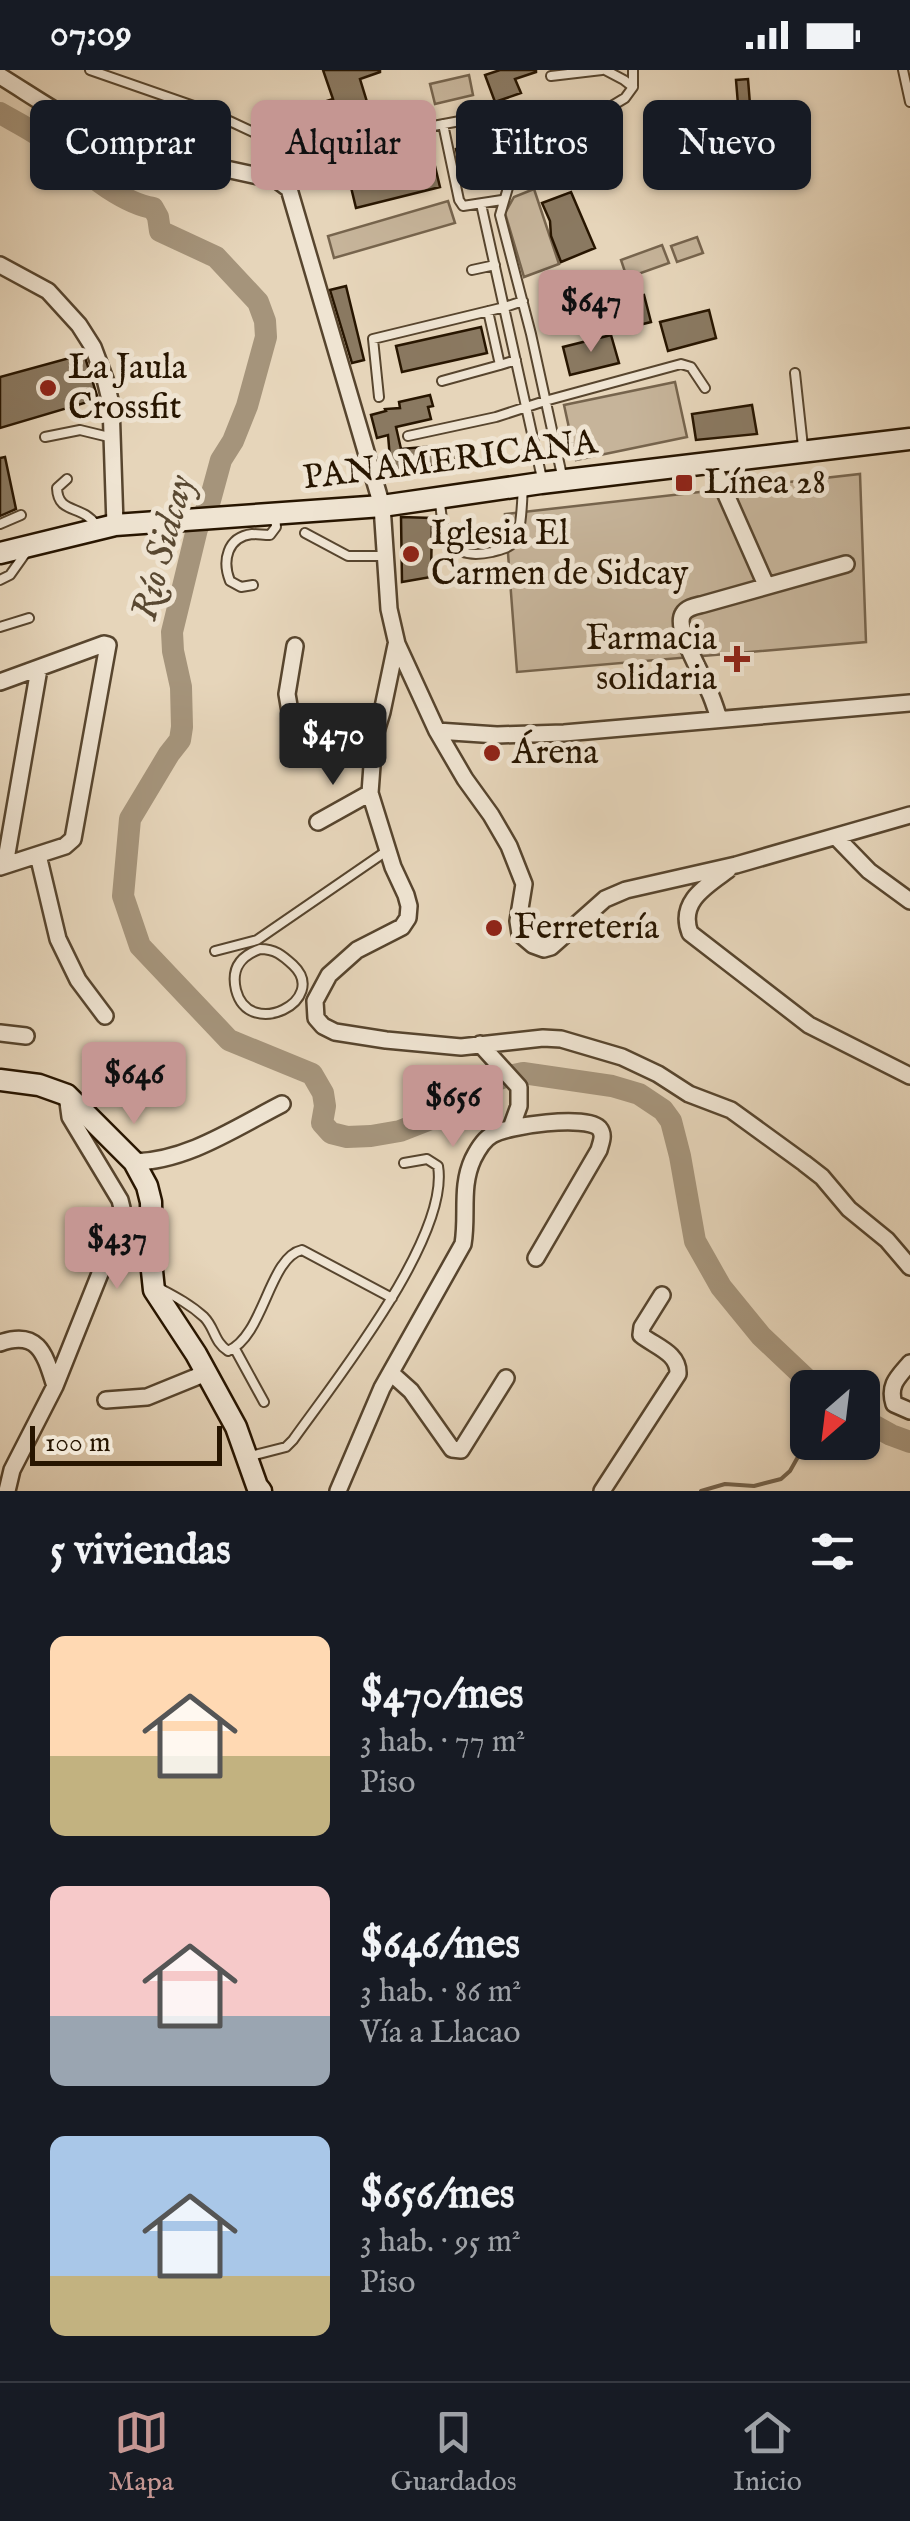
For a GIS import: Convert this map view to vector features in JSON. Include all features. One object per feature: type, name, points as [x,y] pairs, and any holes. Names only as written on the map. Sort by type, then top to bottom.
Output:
[{"type":"main road","name":"PANAMERICANA","points":[[0,553],[107,527],[382,506],[910,440]]},
{"type":"main road","points":[[0,1080],[39,1084],[67,1095],[134,1162],[151,1202],[154,1290],[236,1426],[261,1491]]},
{"type":"street","points":[[0,76],[112,142],[277,180],[289,189],[382,506],[390,609],[397,642],[437,730],[508,846],[524,884],[518,928],[533,945],[551,947],[587,913],[615,894],[736,865],[910,815]]},
{"type":"street","points":[[0,265],[48,291],[94,347],[111,404],[107,527]]},
{"type":"street","points":[[712,463],[766,585]]},
{"type":"street","points":[[718,719],[680,619],[688,609],[846,564]]},
{"type":"street","points":[[397,642],[374,738],[370,793],[392,867],[406,894],[408,918],[402,928],[357,950],[308,998],[316,1018],[335,1032],[460,1047],[542,1038],[581,1044],[642,1066],[689,1094],[730,1110],[822,1176],[849,1210],[887,1240],[910,1267]]},
{"type":"street","points":[[0,682],[104,644],[108,646],[72,839],[65,846],[3,866],[39,669]]},
{"type":"street","points":[[295,646],[287,694],[292,729],[299,734],[310,732],[335,720],[376,730]]},
{"type":"street","points":[[437,730],[564,733],[910,702]]},
{"type":"street","points":[[318,822],[370,793]]},
{"type":"street","points":[[836,837],[868,872],[910,901]]},
{"type":"street","points":[[38,855],[58,939],[78,980],[104,1016]]},
{"type":"street","points":[[736,865],[696,893],[687,912],[690,934],[809,1024],[910,1076]]},
{"type":"street","points":[[0,1033],[26,1036]]},
{"type":"street","points":[[480,1044],[519,1086],[519,1106],[511,1128]]},
{"type":"street","points":[[7,1491],[6,1467],[55,1386],[122,1208],[70,1117],[67,1095]]},
{"type":"street","points":[[134,1162],[156,1162],[183,1154],[282,1104]]},
{"type":"street","points":[[338,1491],[391,1373],[463,1244],[465,1178],[474,1156],[492,1134],[511,1128],[541,1123],[590,1123],[600,1129],[603,1137],[599,1150],[536,1258]]},
{"type":"street","points":[[602,1491],[678,1374],[674,1357],[641,1336],[642,1327],[662,1295]]},
{"type":"street","points":[[0,1344],[25,1338],[38,1345],[55,1386]]},
{"type":"street","points":[[910,1363],[894,1381],[891,1394],[894,1404],[910,1411]]},
{"type":"street","points":[[106,1400],[148,1398],[206,1373]]},
{"type":"street","points":[[391,1373],[411,1390],[452,1450],[461,1450],[506,1378]]},
{"type":"lane","points":[[90,70],[208,111],[284,146],[305,150],[456,122]]},
{"type":"lane","points":[[552,76],[603,70],[633,88]]},
{"type":"lane","points":[[622,100],[633,88],[633,70]]},
{"type":"lane","points":[[903,70],[910,102]]},
{"type":"lane","points":[[443,124],[458,200],[464,206],[502,200]]},
{"type":"lane","points":[[440,497],[441,517],[450,542],[466,555],[480,554],[502,549],[516,540],[543,483],[545,401],[500,215],[506,190]]},
{"type":"lane","points":[[482,204],[543,483]]},
{"type":"lane","points":[[472,270],[495,265]]},
{"type":"lane","points":[[379,397],[373,339],[523,301]]},
{"type":"lane","points":[[488,312],[500,365]]},
{"type":"lane","points":[[442,381],[516,360]]},
{"type":"lane","points":[[408,436],[479,421],[681,364],[691,367],[705,388]]},
{"type":"lane","points":[[795,374],[803,452]]},
{"type":"lane","points":[[45,437],[80,430],[112,438]]},
{"type":"lane","points":[[67,479],[57,488],[59,500],[107,527]]},
{"type":"lane","points":[[0,524],[22,515]]},
{"type":"lane","points":[[253,585],[242,587],[230,581],[225,562],[230,545],[238,539],[252,534],[270,535],[276,528],[266,515]]},
{"type":"lane","points":[[305,533],[348,556],[386,556]]},
{"type":"lane","points":[[0,580],[10,575],[28,545]]},
{"type":"lane","points":[[0,627],[29,618]]},
{"type":"lane","points":[[214,951],[257,940],[388,850]]},
{"type":"lane","points":[[276,950],[300,972],[308,998],[278,1012],[263,1014],[250,1010],[240,1000],[234,970],[250,952],[276,950]]},
{"type":"lane","points":[[246,1457],[286,1447],[293,1440],[392,1298],[415,1255],[436,1202],[440,1180],[438,1166],[427,1158],[404,1163]]},
{"type":"lane","points":[[152,1284],[184,1301],[204,1318],[217,1343],[228,1350],[247,1334],[281,1266],[293,1252],[302,1250],[392,1298]]},
{"type":"lane","points":[[235,1348],[264,1402]]},
{"type":"shaded area","points":[[469,75],[473,95],[436,104],[430,84]]},
{"type":"shaded area","points":[[534,190],[559,264],[524,277],[505,213],[514,197]]},
{"type":"shaded area","points":[[448,201],[455,223],[334,258],[328,236]]},
{"type":"shaded area","points":[[697,237],[703,253],[677,262],[671,246]]},
{"type":"shaded area","points":[[662,245],[669,263],[627,278],[621,260]]},
{"type":"shaded area","points":[[675,382],[687,437],[576,460],[564,405]]},
{"type":"shaded area","points":[[860,474],[866,642],[517,672],[505,514]]},
{"type":"building","points":[[323,70],[380,70],[360,79],[366,100],[330,100],[333,99]]},
{"type":"building","points":[[500,70],[536,70],[515,79],[521,93],[501,100],[494,100],[485,75]]},
{"type":"building","points":[[748,79],[750,100],[738,100],[736,80]]},
{"type":"building","points":[[352,190],[428,190],[356,208]]},
{"type":"building","points":[[571,192],[595,248],[561,262],[542,203]]},
{"type":"building","points":[[346,286],[364,360],[352,363],[330,290]]},
{"type":"building","points":[[644,295],[651,322],[615,331],[608,304]]},
{"type":"building","points":[[709,310],[716,338],[668,351],[660,322]]},
{"type":"building","points":[[481,327],[487,353],[402,372],[396,346]]},
{"type":"building","points":[[611,335],[619,363],[570,375],[563,347]]},
{"type":"building","name":"La Jaula Crossfit","points":[[84,354],[98,399],[0,428],[0,377]]},
{"type":"building","points":[[430,395],[431,419],[396,427],[401,449],[470,443],[472,463],[391,470],[388,435],[377,438],[371,415],[400,408],[399,402]]},
{"type":"building","points":[[752,405],[757,434],[696,440],[692,414]]},
{"type":"building","points":[[5,457],[16,509],[0,516],[0,458]]},
{"type":"building","points":[[401,517],[432,518],[431,577],[402,582]]},
{"type":"waterway","name":"Río Sidcay","points":[[0,113],[41,137],[110,189],[153,208],[160,231],[216,257],[258,302],[265,321],[266,337],[247,406],[221,460],[209,504],[197,529],[172,632],[181,687],[180,740],[130,819],[123,896],[140,946],[229,1040],[312,1074],[323,1093],[322,1123],[331,1133],[347,1137],[400,1131],[446,1113],[478,1087],[523,1073],[612,1086],[639,1094],[663,1110],[671,1121],[695,1241],[721,1287],[761,1336],[797,1370]]},
{"type":"waterway","name":"Río Sidcay","points":[[880,1429],[910,1442]]},
{"type":"waterway","points":[[701,1491],[725,1484],[754,1486],[781,1479],[796,1460]]},
{"type":"place","name":"La Jaula Crossfit","points":[[48,388]]},
{"type":"place","name":"Línea 28","points":[[684,483]]},
{"type":"place","name":"Iglesia El Carmen de Sidcay","points":[[411,554]]},
{"type":"place","name":"Farmacia solidaria","points":[[737,659]]},
{"type":"place","name":"Árena","points":[[492,753]]},
{"type":"place","name":"Ferretería","points":[[494,928]]}]
